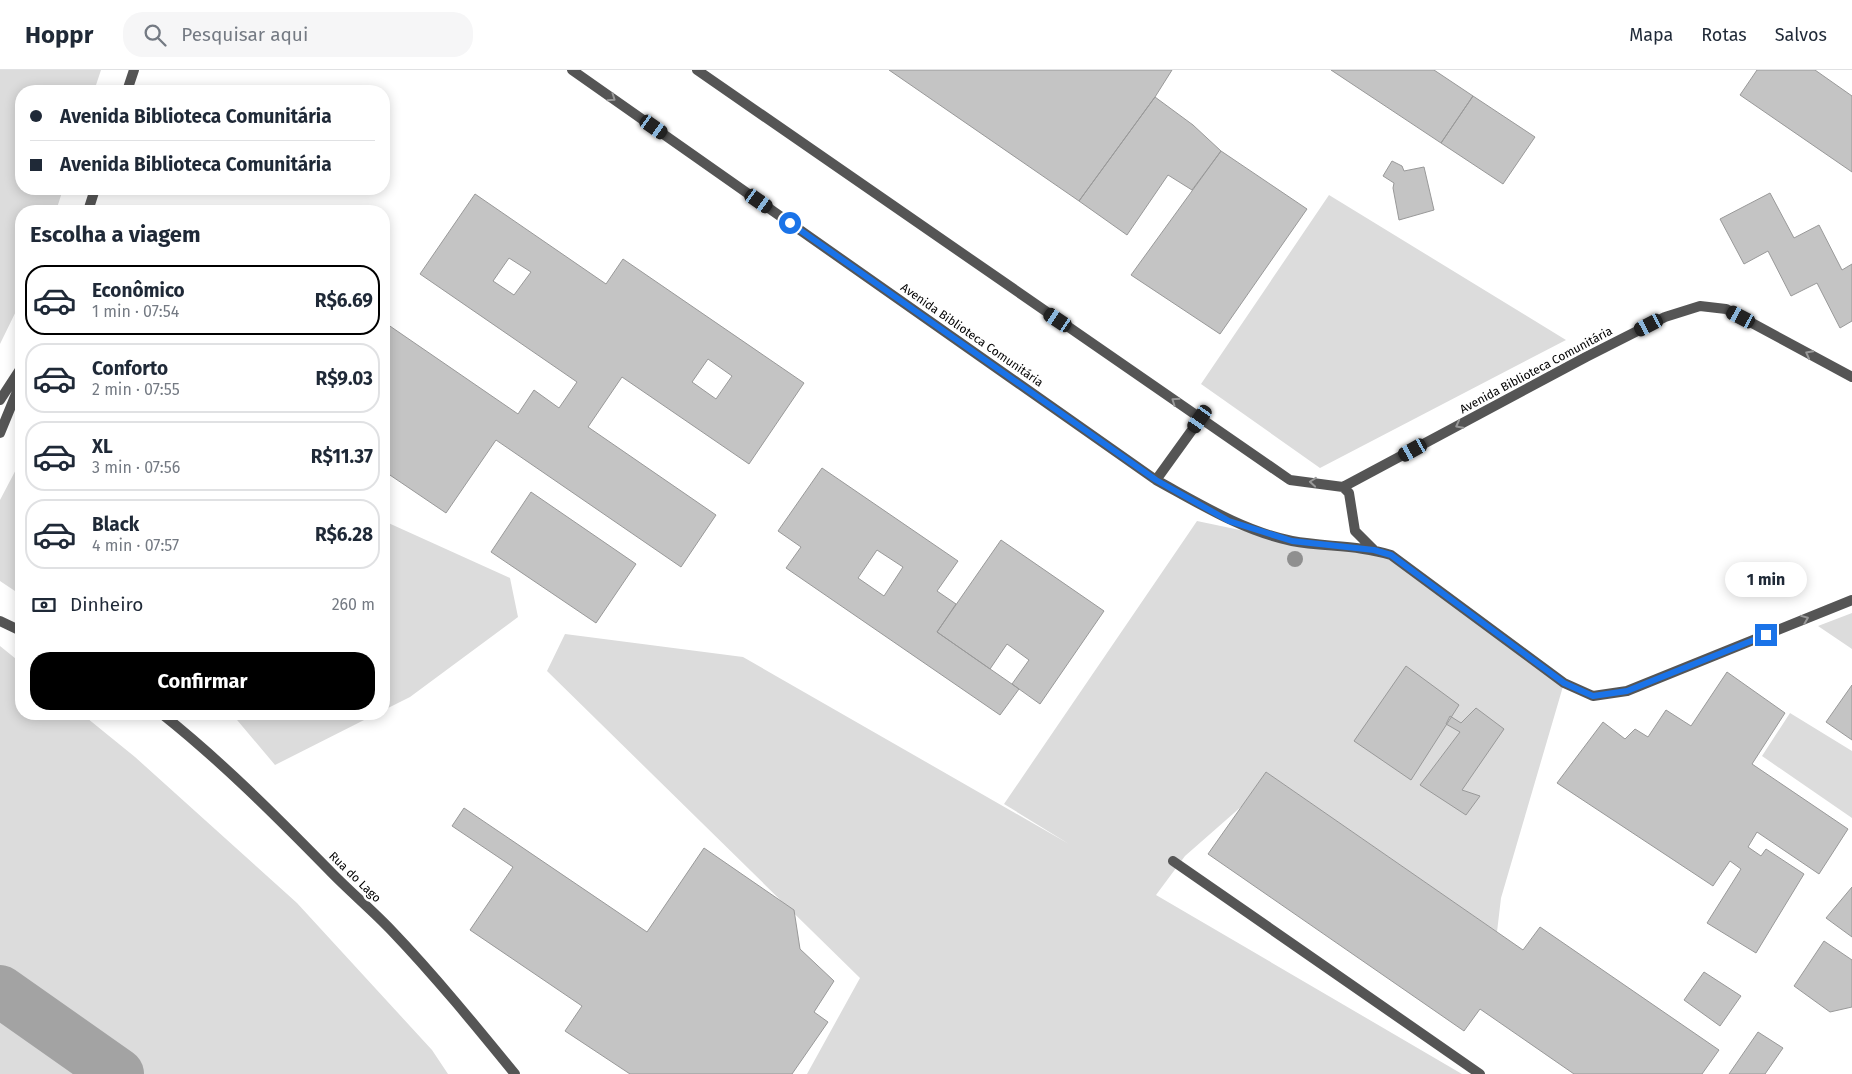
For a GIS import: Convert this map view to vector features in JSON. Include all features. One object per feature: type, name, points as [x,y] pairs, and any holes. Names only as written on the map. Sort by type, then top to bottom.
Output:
[{"type":"street","points":[[129,85],[134,70]]},
{"type":"street","points":[[697,70],[1290,480],[1343,488]]},
{"type":"street","name":"Avenida Biblioteca Comunitária","points":[[576,71],[1156,480],[1229,521],[1247,527],[1292,541],[1374,550],[1391,555],[1564,683],[1593,696],[1627,691],[1852,600]]},
{"type":"street","name":"Avenida Biblioteca Comunitária","points":[[1374,550],[1355,531],[1349,493],[1343,488],[1586,357],[1665,317],[1700,306],[1726,309],[1852,377]]},
{"type":"street","points":[[0,400],[15,377]]},
{"type":"street","points":[[0,433],[15,397]]},
{"type":"street","points":[[1156,480],[1200,419]]},
{"type":"street","points":[[0,621],[15,628]]},
{"type":"street","name":"Rua do Lago","points":[[170,720],[291,830],[329,870],[391,929],[468,1015],[515,1074]]},
{"type":"street","points":[[1173,861],[1480,1074]]},
{"type":"shaded area","points":[[0,70],[101,70],[96,85],[15,85],[15,195],[61,195],[58,205],[15,205],[15,313],[0,344]]},
{"type":"shaded area","points":[[1329,195],[1566,340],[1320,468],[1201,384]]},
{"type":"shaded area","points":[[15,471],[15,591],[0,581],[0,500]]},
{"type":"shaded area","points":[[1197,521],[1292,541],[1391,555],[1564,683],[1501,898],[1497,932],[1266,772],[1242,806],[1185,856],[1156,895],[1462,1074],[807,1074],[860,978],[547,671],[565,634],[743,657],[1069,844],[1004,804]]},
{"type":"shaded area","points":[[390,524],[510,578],[518,617],[410,697],[390,707]]},
{"type":"shaded area","points":[[1852,613],[1852,649],[1818,626]]},
{"type":"shaded area","points":[[0,646],[15,658],[15,720],[89,720],[135,757],[297,903],[432,1050],[448,1074],[0,1074]]},
{"type":"shaded area","points":[[1790,713],[1852,751],[1852,818],[1762,756]]},
{"type":"shaded area","points":[[237,720],[364,720],[275,765]]},
{"type":"building","points":[[889,70],[1172,70],[1155,97],[1079,201]]},
{"type":"building","points":[[1331,70],[1434,70],[1473,96],[1441,143]]},
{"type":"building","points":[[1757,70],[1815,70],[1852,96],[1852,172],[1740,95]]},
{"type":"building","points":[[1473,96],[1535,137],[1503,184],[1441,143]]},
{"type":"building","points":[[1155,97],[1193,125],[1221,151],[1192,190],[1168,175],[1127,235],[1079,201]]},
{"type":"building","points":[[1221,151],[1307,209],[1220,334],[1131,275]]},
{"type":"building","points":[[1392,161],[1402,166],[1404,171],[1424,167],[1434,210],[1399,220],[1393,188],[1394,183],[1383,176]]},
{"type":"building","points":[[1770,193],[1794,238],[1819,225],[1842,270],[1852,264],[1852,321],[1840,328],[1817,283],[1791,296],[1768,251],[1744,264],[1720,219]]},
{"type":"building","points":[[475,194],[606,284],[623,259],[804,383],[749,464],[622,377],[588,427],[716,515],[681,567],[496,440],[446,513],[390,475],[390,326],[518,414],[534,390],[559,408],[577,382],[420,274]],"holes":[[[509,258],[531,272],[514,295],[493,281]],[[708,359],[732,376],[716,399],[692,382]]]},
{"type":"building","points":[[822,468],[958,561],[937,591],[956,604],[937,632],[1019,689],[1000,715],[786,568],[801,547],[778,531]],"holes":[[[877,550],[903,567],[884,596],[858,578]]]},
{"type":"building","points":[[531,492],[636,564],[596,623],[491,552]]},
{"type":"building","points":[[1001,540],[1104,611],[1040,704],[1012,684],[1029,660],[1007,644],[990,669],[937,632]]},
{"type":"building","points":[[1406,666],[1459,705],[1411,780],[1354,741]]},
{"type":"building","points":[[1727,672],[1785,713],[1752,764],[1848,829],[1819,874],[1757,832],[1748,847],[1761,856],[1766,849],[1804,874],[1756,953],[1707,923],[1741,869],[1730,861],[1713,886],[1557,783],[1603,722],[1625,739],[1635,729],[1648,737],[1666,710],[1691,726]]},
{"type":"building","points":[[1852,685],[1852,740],[1826,722]]},
{"type":"building","points":[[1476,708],[1504,729],[1462,790],[1480,796],[1466,815],[1420,785],[1460,732],[1446,724],[1450,716],[1461,723]]},
{"type":"building","points":[[1266,772],[1523,950],[1540,927],[1719,1050],[1702,1074],[1574,1074],[1480,1009],[1464,1031],[1208,854]]},
{"type":"building","points":[[464,808],[647,932],[704,848],[794,910],[800,949],[834,981],[814,1012],[828,1022],[792,1074],[630,1074],[565,1031],[582,1006],[470,930],[513,867],[452,826]]},
{"type":"building","points":[[1852,887],[1852,937],[1826,918]]},
{"type":"building","points":[[1824,941],[1852,960],[1852,1007],[1830,1012],[1794,986]]},
{"type":"building","points":[[1704,972],[1741,996],[1720,1026],[1684,1000]]},
{"type":"building","points":[[1758,1032],[1783,1048],[1765,1074],[1729,1074]]},
{"type":"waterway","points":[[0,991],[118,1074]]},
{"type":"route","points":[[790,223],[1156,480],[1229,521],[1292,541],[1374,550],[1391,555],[1564,683],[1593,696],[1627,691],[1766,635]]}]
